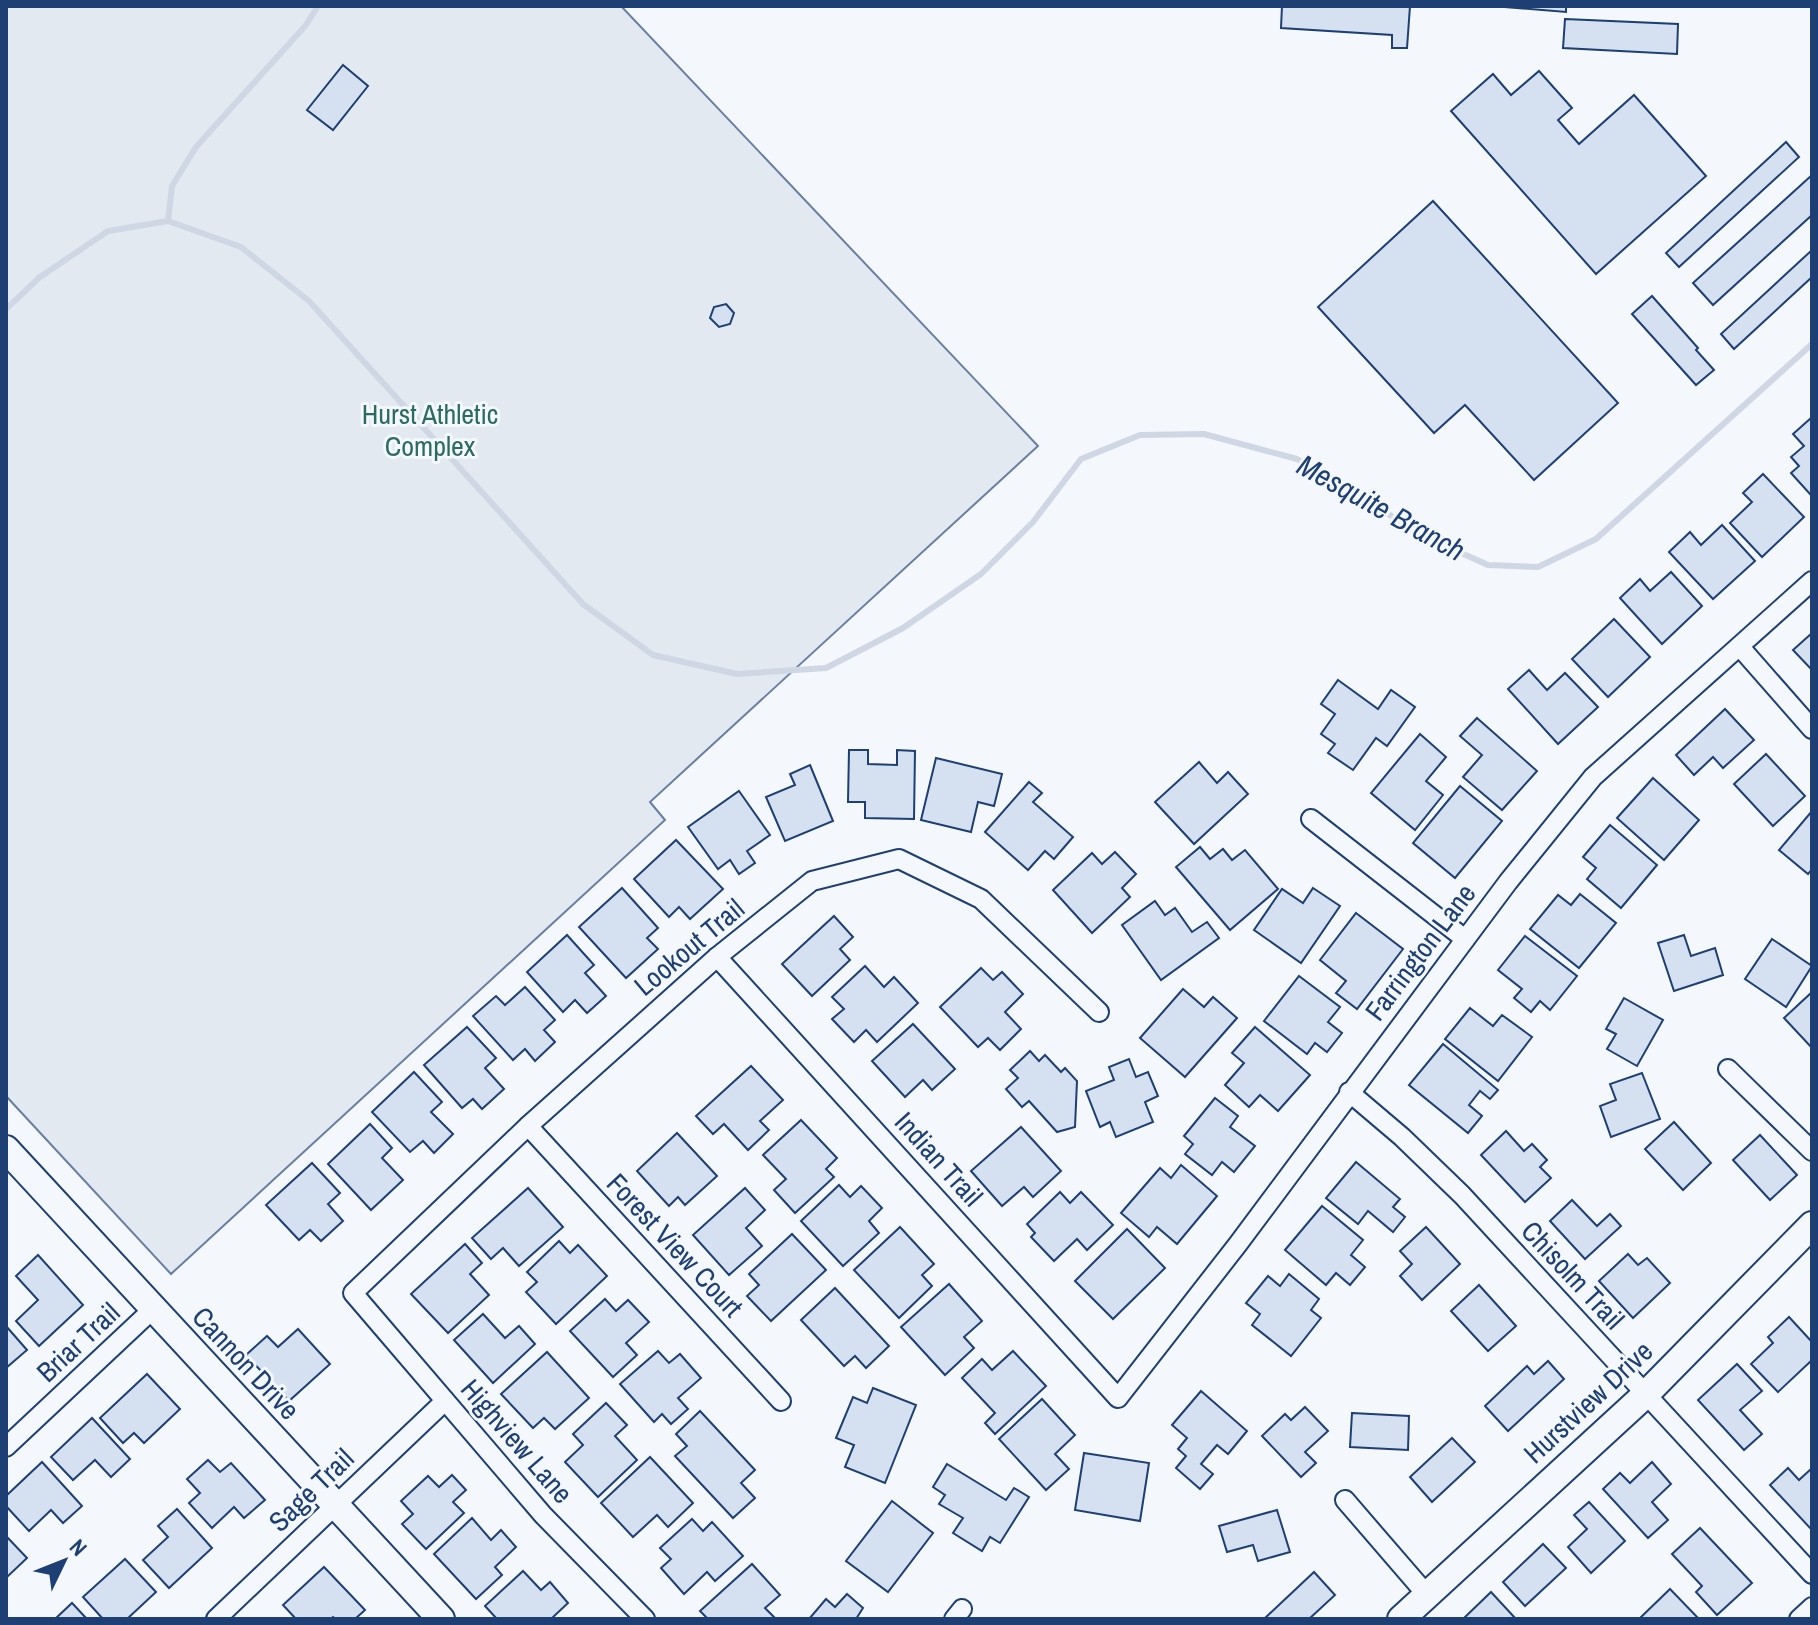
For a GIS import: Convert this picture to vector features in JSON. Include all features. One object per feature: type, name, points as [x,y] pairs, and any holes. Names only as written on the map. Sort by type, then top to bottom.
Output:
[{"type":"street","name":"Farrington Lane","points":[[1118,1398],[1238,1244],[1465,939],[1593,777],[1812,581]]},
{"type":"street","points":[[1740,647],[1812,729]]},
{"type":"street","points":[[1311,819],[1465,939]]},
{"type":"street","name":"Lookout Trail","points":[[353,1293],[528,1126],[717,957],[812,881],[899,859],[981,899],[1099,1012]]},
{"type":"street","name":"Indian Trail","points":[[717,957],[1118,1398]]},
{"type":"street","points":[[1728,1069],[1812,1151]]},
{"type":"street","name":"Chisolm Trail","points":[[1349,1092],[1402,1137],[1462,1195],[1812,1574]]},
{"type":"street","name":"Forest View Court","points":[[528,1126],[781,1401]]},
{"type":"street","name":"Cannon Drive","points":[[6,1149],[441,1619]]},
{"type":"street","name":"Hurstview Drive","points":[[1401,1619],[1645,1395],[1812,1225]]},
{"type":"street","name":"Highview Lane","points":[[353,1293],[543,1515],[645,1619]]},
{"type":"street","name":"Briar Trail","points":[[6,1447],[152,1310]]},
{"type":"street","name":"Sage Trail","points":[[216,1619],[445,1401]]},
{"type":"street","points":[[1345,1500],[1427,1595]]},
{"type":"street","points":[[1799,1619],[1812,1607]]},
{"type":"green space","name":"Hurst Athletic Complex","points":[[6,6],[621,6],[1038,446],[650,802],[665,820],[171,1274],[6,1096]]},
{"type":"building","points":[[1282,6],[1410,6],[1407,48],[1392,48],[1392,35],[1281,28]]},
{"type":"building","points":[[1492,6],[1566,6],[1566,12]]},
{"type":"building","points":[[1565,19],[1678,24],[1677,54],[1563,48]]},
{"type":"building","points":[[343,65],[368,86],[333,130],[307,110]]},
{"type":"building","points":[[1539,71],[1572,108],[1558,120],[1579,144],[1634,95],[1706,176],[1596,274],[1451,111],[1493,74],[1511,95]]},
{"type":"building","points":[[1786,142],[1799,157],[1679,267],[1666,253]]},
{"type":"building","points":[[1812,175],[1812,215],[1713,305],[1693,283]]},
{"type":"building","points":[[1433,201],[1618,403],[1534,480],[1465,405],[1434,433],[1318,307]]},
{"type":"building","points":[[1812,250],[1812,277],[1734,349],[1721,334]]},
{"type":"building","points":[[1652,296],[1714,370],[1696,385],[1632,314]]},
{"type":"building","points":[[726,304],[734,313],[730,324],[719,327],[710,318],[714,307]]},
{"type":"building","points":[[1811,418],[1810,494],[1791,473],[1799,466],[1791,457],[1804,446],[1793,434]]},
{"type":"building","points":[[1763,474],[1804,517],[1762,557],[1730,523],[1752,502],[1743,493]]},
{"type":"building","points":[[1722,525],[1755,561],[1713,599],[1669,552],[1690,532],[1701,545]]},
{"type":"building","points":[[1671,572],[1702,606],[1662,644],[1620,598],[1640,579],[1650,591]]},
{"type":"building","points":[[1614,619],[1650,657],[1608,697],[1572,659]]},
{"type":"building","points":[[1812,633],[1812,670],[1793,650]]},
{"type":"building","points":[[1529,670],[1547,690],[1565,673],[1598,707],[1558,744],[1508,689]]},
{"type":"building","points":[[1338,680],[1378,709],[1391,690],[1415,707],[1387,746],[1376,738],[1353,770],[1328,753],[1335,744],[1321,734],[1335,714],[1321,704]]},
{"type":"building","points":[[1725,709],[1754,740],[1723,768],[1713,757],[1694,775],[1676,755]]},
{"type":"building","points":[[1477,718],[1537,771],[1502,810],[1463,777],[1482,755],[1460,736]]},
{"type":"building","points":[[1420,734],[1446,757],[1426,781],[1443,795],[1415,830],[1371,793]]},
{"type":"building","points":[[849,750],[868,750],[868,764],[897,765],[897,750],[915,751],[914,819],[865,818],[865,802],[848,802]]},
{"type":"building","points":[[1766,754],[1805,796],[1773,826],[1734,784]]},
{"type":"building","points":[[936,758],[1002,774],[994,806],[978,802],[971,832],[921,820]]},
{"type":"building","points":[[1199,762],[1217,783],[1228,772],[1248,794],[1194,844],[1155,802]]},
{"type":"building","points":[[810,765],[833,821],[785,841],[766,797],[795,785],[790,774]]},
{"type":"building","points":[[1653,778],[1699,820],[1664,860],[1617,818]]},
{"type":"building","points":[[1029,782],[1042,793],[1033,802],[1073,837],[1054,859],[1045,851],[1028,870],[985,832]]},
{"type":"building","points":[[1460,786],[1502,821],[1455,878],[1413,843]]},
{"type":"building","points":[[739,791],[770,835],[747,851],[755,863],[739,874],[730,860],[718,869],[688,827]]},
{"type":"building","points":[[1812,811],[1812,869],[1808,874],[1779,850]]},
{"type":"building","points":[[1610,825],[1657,865],[1621,908],[1587,879],[1596,868],[1583,857]]},
{"type":"building","points":[[676,840],[723,889],[690,919],[679,907],[669,917],[634,879]]},
{"type":"building","points":[[1200,847],[1210,859],[1223,849],[1232,860],[1245,850],[1278,889],[1230,930],[1176,867]]},
{"type":"building","points":[[1115,852],[1136,874],[1122,888],[1130,897],[1092,933],[1053,890],[1092,853],[1102,864]]},
{"type":"building","points":[[622,888],[658,928],[647,938],[658,949],[626,978],[579,927]]},
{"type":"building","points":[[1313,888],[1340,906],[1301,963],[1254,930],[1282,889],[1303,903]]},
{"type":"building","points":[[1580,894],[1616,923],[1579,968],[1530,929],[1558,895],[1571,905]]},
{"type":"building","points":[[1155,901],[1165,915],[1175,908],[1192,932],[1207,922],[1219,938],[1161,980],[1122,925]]},
{"type":"building","points":[[1356,913],[1403,949],[1357,1009],[1336,993],[1346,981],[1320,960]]},
{"type":"building","points":[[834,916],[853,937],[840,949],[850,960],[812,996],[782,964]]},
{"type":"building","points":[[567,935],[594,965],[585,973],[606,996],[587,1013],[575,1000],[563,1012],[527,972]]},
{"type":"building","points":[[1684,935],[1691,956],[1715,948],[1723,975],[1674,991],[1658,943]]},
{"type":"building","points":[[1525,936],[1577,976],[1550,1010],[1540,1001],[1531,1012],[1514,998],[1522,989],[1498,970]]},
{"type":"building","points":[[1772,939],[1812,966],[1786,1007],[1745,979]]},
{"type":"building","points":[[865,966],[884,987],[894,977],[918,1003],[877,1042],[866,1030],[854,1042],[832,1019],[844,1009],[832,997]]},
{"type":"building","points":[[981,968],[993,980],[1002,972],[1023,994],[1005,1012],[1021,1029],[1000,1050],[988,1038],[978,1047],[940,1007]]},
{"type":"building","points":[[1299,976],[1340,1007],[1328,1022],[1342,1033],[1327,1052],[1315,1043],[1307,1054],[1264,1021]]},
{"type":"building","points":[[525,987],[555,1020],[544,1030],[555,1042],[535,1061],[525,1049],[513,1060],[473,1016],[496,996],[505,1005]]},
{"type":"building","points":[[1183,989],[1204,1007],[1213,997],[1237,1018],[1185,1077],[1140,1038]]},
{"type":"building","points":[[1812,994],[1812,1048],[1784,1018]]},
{"type":"building","points":[[1624,998],[1663,1020],[1637,1066],[1607,1049],[1616,1034],[1606,1029]]},
{"type":"building","points":[[1470,1008],[1493,1026],[1502,1015],[1532,1037],[1498,1081],[1445,1039]]},
{"type":"building","points":[[913,1024],[955,1069],[932,1090],[923,1080],[905,1097],[872,1061]]},
{"type":"building","points":[[467,1027],[496,1058],[485,1068],[504,1089],[482,1109],[473,1099],[462,1108],[424,1065]]},
{"type":"building","points":[[1255,1027],[1310,1075],[1278,1111],[1260,1095],[1249,1107],[1225,1085],[1244,1063],[1232,1053]]},
{"type":"building","points":[[1443,1044],[1498,1090],[1490,1099],[1480,1091],[1469,1105],[1482,1116],[1468,1133],[1409,1085]]},
{"type":"building","points":[[1030,1051],[1039,1061],[1045,1055],[1061,1072],[1065,1068],[1077,1081],[1075,1127],[1057,1132],[1029,1101],[1022,1107],[1006,1089],[1018,1078],[1010,1070]]},
{"type":"building","points":[[1129,1059],[1136,1077],[1148,1072],[1158,1096],[1145,1102],[1153,1122],[1116,1137],[1110,1122],[1100,1127],[1086,1091],[1114,1080],[1109,1067]]},
{"type":"building","points":[[751,1066],[783,1100],[760,1121],[769,1130],[748,1150],[724,1124],[713,1134],[696,1116]]},
{"type":"building","points":[[414,1072],[442,1102],[431,1112],[453,1134],[434,1153],[423,1141],[410,1152],[372,1112]]},
{"type":"building","points":[[1642,1073],[1660,1119],[1611,1137],[1600,1106],[1616,1100],[1610,1084]]},
{"type":"building","points":[[1215,1098],[1238,1116],[1230,1127],[1255,1146],[1234,1172],[1222,1162],[1212,1175],[1185,1154],[1193,1144],[1184,1136]]},
{"type":"building","points":[[801,1120],[837,1158],[826,1169],[834,1177],[795,1213],[774,1190],[786,1179],[763,1155]]},
{"type":"building","points":[[1674,1122],[1711,1163],[1683,1190],[1645,1149]]},
{"type":"building","points":[[370,1124],[392,1148],[382,1158],[403,1180],[371,1210],[328,1164]]},
{"type":"building","points":[[1021,1127],[1061,1171],[1033,1197],[1024,1187],[1002,1206],[971,1171]]},
{"type":"building","points":[[1506,1131],[1524,1151],[1532,1144],[1547,1160],[1540,1167],[1551,1178],[1525,1202],[1481,1155]]},
{"type":"building","points":[[677,1133],[717,1176],[685,1205],[678,1197],[669,1206],[637,1171]]},
{"type":"building","points":[[1760,1135],[1797,1175],[1770,1200],[1733,1160]]},
{"type":"building","points":[[1356,1162],[1400,1199],[1393,1207],[1405,1217],[1393,1232],[1368,1211],[1358,1224],[1326,1198]]},
{"type":"building","points":[[312,1163],[340,1193],[328,1204],[343,1221],[321,1241],[310,1230],[299,1240],[266,1205]]},
{"type":"building","points":[[1181,1165],[1217,1196],[1177,1244],[1157,1227],[1149,1237],[1121,1213],[1160,1168],[1171,1178]]},
{"type":"building","points":[[839,1185],[850,1197],[861,1186],[882,1208],[869,1221],[879,1233],[843,1266],[801,1221]]},
{"type":"building","points":[[528,1188],[563,1227],[519,1266],[503,1248],[491,1259],[472,1238]]},
{"type":"building","points":[[745,1188],[765,1210],[746,1228],[762,1246],[729,1275],[693,1235]]},
{"type":"building","points":[[1060,1192],[1070,1203],[1081,1192],[1113,1225],[1087,1250],[1077,1239],[1054,1261],[1031,1237],[1035,1233],[1027,1224]]},
{"type":"building","points":[[1572,1200],[1597,1226],[1610,1214],[1621,1226],[1585,1259],[1550,1221]]},
{"type":"building","points":[[1322,1206],[1363,1240],[1351,1255],[1365,1267],[1350,1285],[1336,1273],[1326,1285],[1285,1250]]},
{"type":"building","points":[[900,1227],[934,1264],[922,1275],[932,1286],[899,1318],[854,1270]]},
{"type":"building","points":[[1426,1227],[1460,1264],[1422,1300],[1400,1276],[1412,1264],[1400,1251]]},
{"type":"building","points":[[1127,1229],[1165,1268],[1113,1319],[1075,1281]]},
{"type":"building","points":[[792,1234],[826,1270],[771,1321],[747,1296],[759,1285],[749,1274]]},
{"type":"building","points":[[559,1241],[570,1253],[578,1245],[607,1276],[556,1324],[526,1292],[537,1282],[527,1272]]},
{"type":"building","points":[[465,1244],[482,1263],[470,1274],[489,1295],[448,1333],[411,1294]]},
{"type":"building","points":[[1628,1254],[1638,1265],[1647,1258],[1670,1283],[1633,1318],[1599,1281]]},
{"type":"building","points":[[38,1255],[83,1305],[39,1346],[16,1321],[38,1300],[16,1276]]},
{"type":"building","points":[[1289,1274],[1319,1299],[1311,1310],[1321,1318],[1291,1356],[1252,1325],[1260,1314],[1246,1303],[1268,1276],[1280,1286]]},
{"type":"building","points":[[949,1284],[982,1321],[964,1337],[974,1348],[945,1375],[901,1327]]},
{"type":"building","points":[[1479,1285],[1516,1326],[1488,1351],[1451,1311]]},
{"type":"building","points":[[835,1288],[889,1346],[866,1368],[855,1356],[844,1366],[801,1320]]},
{"type":"building","points":[[605,1299],[616,1311],[628,1300],[649,1322],[626,1343],[637,1355],[613,1377],[570,1331]]},
{"type":"building","points":[[483,1314],[505,1338],[519,1326],[535,1344],[493,1383],[454,1340]]},
{"type":"building","points":[[1789,1317],[1812,1342],[1812,1360],[1778,1392],[1751,1364],[1773,1343],[1768,1337]]},
{"type":"building","points":[[6,1326],[27,1350],[6,1368]]},
{"type":"building","points":[[298,1329],[330,1364],[289,1401],[246,1355],[267,1336],[278,1347]]},
{"type":"building","points":[[658,1351],[669,1363],[680,1354],[701,1378],[678,1398],[688,1409],[671,1424],[662,1414],[654,1422],[620,1384]]},
{"type":"building","points":[[1013,1351],[1046,1386],[995,1434],[985,1423],[995,1413],[962,1378],[982,1359],[992,1370]]},
{"type":"building","points":[[547,1352],[589,1398],[555,1429],[544,1418],[533,1428],[501,1394]]},
{"type":"building","points":[[1548,1361],[1564,1379],[1508,1431],[1485,1406],[1527,1366],[1534,1374]]},
{"type":"building","points":[[1737,1364],[1762,1391],[1740,1410],[1762,1434],[1744,1450],[1698,1400]]},
{"type":"building","points":[[147,1374],[180,1409],[144,1443],[134,1433],[123,1443],[100,1418]]},
{"type":"building","points":[[873,1388],[916,1405],[885,1483],[845,1467],[854,1445],[836,1438],[853,1397],[867,1403]]},
{"type":"building","points":[[1201,1391],[1247,1431],[1228,1454],[1217,1445],[1201,1464],[1213,1474],[1200,1489],[1176,1468],[1186,1456],[1178,1449],[1187,1438],[1172,1425]]},
{"type":"building","points":[[1042,1399],[1075,1435],[1055,1454],[1069,1469],[1046,1490],[999,1439]]},
{"type":"building","points":[[606,1403],[627,1425],[615,1436],[637,1460],[598,1497],[565,1462],[583,1445],[573,1434]]},
{"type":"building","points":[[1305,1407],[1328,1431],[1305,1452],[1316,1463],[1301,1477],[1262,1436],[1285,1414],[1291,1420]]},
{"type":"building","points":[[700,1411],[755,1470],[741,1483],[755,1498],[733,1518],[675,1456],[687,1446],[676,1434]]},
{"type":"building","points":[[1352,1413],[1409,1416],[1408,1450],[1350,1447]]},
{"type":"building","points":[[92,1418],[130,1459],[111,1477],[95,1460],[73,1480],[51,1457]]},
{"type":"building","points":[[1452,1438],[1475,1462],[1432,1502],[1410,1477]]},
{"type":"building","points":[[1084,1453],[1149,1463],[1140,1521],[1075,1510]]},
{"type":"building","points":[[650,1457],[693,1503],[668,1527],[657,1515],[633,1537],[601,1503]]},
{"type":"building","points":[[208,1460],[220,1472],[231,1463],[265,1500],[244,1518],[234,1507],[212,1528],[189,1503],[200,1493],[187,1479]]},
{"type":"building","points":[[42,1462],[82,1506],[63,1523],[51,1510],[29,1531],[6,1506],[6,1496]]},
{"type":"building","points":[[1652,1462],[1671,1484],[1652,1502],[1668,1520],[1648,1538],[1603,1489],[1620,1473],[1630,1483]]},
{"type":"building","points":[[947,1464],[1006,1500],[1014,1488],[1029,1497],[1000,1543],[990,1537],[982,1551],[953,1533],[963,1518],[939,1504],[945,1495],[933,1487]]},
{"type":"building","points":[[1788,1468],[1799,1480],[1812,1468],[1811,1529],[1770,1485]]},
{"type":"building","points":[[452,1475],[466,1490],[453,1502],[464,1513],[426,1549],[402,1524],[413,1514],[401,1501],[428,1476],[439,1487]]},
{"type":"building","points":[[892,1501],[933,1533],[888,1592],[846,1561]]},
{"type":"building","points":[[1589,1502],[1625,1541],[1591,1573],[1568,1547],[1587,1529],[1574,1515]]},
{"type":"building","points":[[177,1509],[212,1548],[169,1588],[143,1560],[168,1537],[158,1526]]},
{"type":"building","points":[[1277,1510],[1290,1552],[1258,1561],[1253,1545],[1227,1552],[1219,1526]]},
{"type":"building","points":[[472,1518],[491,1540],[501,1530],[516,1547],[495,1567],[502,1575],[476,1599],[434,1554]]},
{"type":"building","points":[[692,1519],[703,1531],[712,1522],[743,1556],[715,1581],[707,1572],[684,1594],[661,1568],[671,1559],[660,1548]]},
{"type":"building","points":[[1700,1528],[1752,1583],[1717,1615],[1696,1592],[1702,1586],[1672,1554]]},
{"type":"building","points":[[6,1536],[27,1558],[6,1578]]},
{"type":"building","points":[[1543,1544],[1566,1568],[1525,1606],[1503,1582]]},
{"type":"building","points":[[125,1559],[156,1592],[127,1619],[103,1619],[83,1597]]},
{"type":"building","points":[[752,1564],[780,1595],[765,1608],[776,1619],[708,1619],[700,1611]]},
{"type":"building","points":[[324,1567],[365,1610],[355,1619],[296,1619],[283,1605]]},
{"type":"building","points":[[523,1571],[541,1590],[550,1582],[568,1603],[551,1619],[497,1619],[485,1606]]},
{"type":"building","points":[[1314,1572],[1335,1595],[1309,1619],[1264,1619]]},
{"type":"building","points":[[1670,1589],[1699,1619],[1639,1619]]},
{"type":"building","points":[[1491,1592],[1516,1619],[1463,1619]]},
{"type":"building","points":[[847,1594],[863,1608],[856,1619],[809,1619],[826,1599],[835,1607]]},
{"type":"building","points":[[72,1603],[87,1619],[55,1619]]},
{"type":"waterway","points":[[168,221],[172,186],[196,147],[306,25],[318,6]]},
{"type":"waterway","name":"Mesquite Branch","points":[[6,309],[40,277],[108,231],[168,221],[241,247],[309,301],[583,604],[653,655],[737,674],[826,668],[903,628],[981,574],[1033,522],[1081,459],[1140,435],[1204,434],[1297,459],[1428,538],[1488,565],[1538,567],[1596,539],[1812,344]]}]
